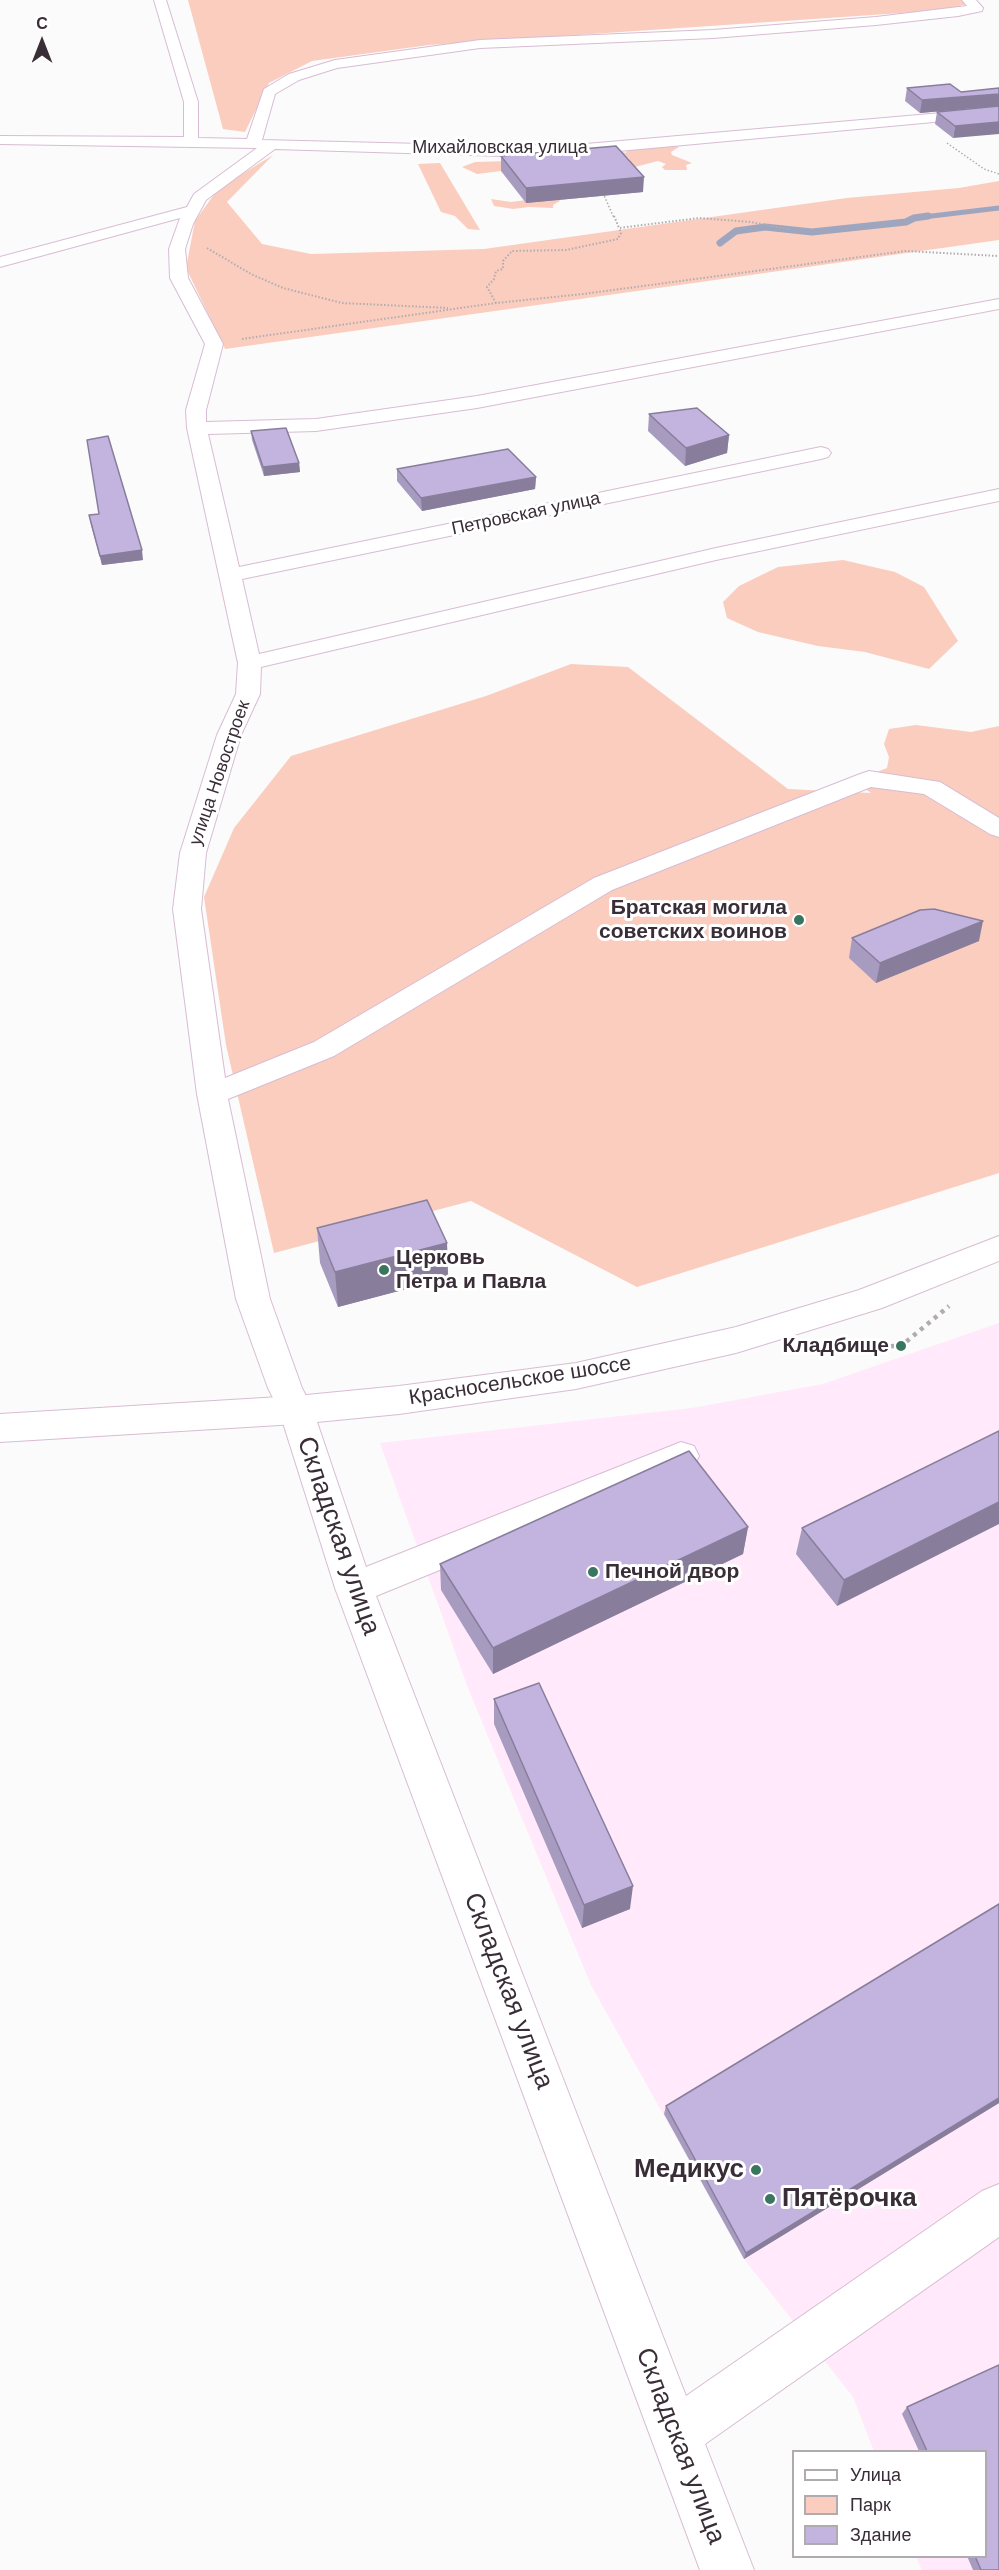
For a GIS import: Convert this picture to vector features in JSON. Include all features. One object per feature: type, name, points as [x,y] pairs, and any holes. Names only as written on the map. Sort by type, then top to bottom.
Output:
[{"type":"street","points":[[160,0],[191,102],[191,142]]},
{"type":"street","points":[[214,344],[179,278],[177,249],[200,196],[262,144],[269,92],[294,77],[335,64],[480,44],[713,34],[876,21],[958,12],[978,5]]},
{"type":"street","name":"Михайловская улица","points":[[0,140],[191,142],[492,151],[586,149],[999,112]]},
{"type":"street","points":[[0,262],[189,217]]},
{"type":"street","points":[[197,428],[316,425],[477,402],[999,304]]},
{"type":"street","name":"улица Новостроек","points":[[214,344],[196,410],[197,428],[250,663],[248,694],[229,735],[193,853],[187,909],[212,1094],[253,1299],[285,1388],[296,1410]]},
{"type":"street","name":"Петровская улица","points":[[232,576],[821,453]]},
{"type":"street","points":[[250,663],[716,554],[999,495]]},
{"type":"street","points":[[212,1094],[324,1049],[603,884],[869,779],[931,787],[999,829]]},
{"type":"street","name":"Красносельское шоссе","points":[[11,1427],[296,1410],[399,1401],[576,1376],[736,1340],[870,1299],[999,1248]]},
{"type":"street","name":"Складская улица","points":[[296,1410],[354,1588],[727,2570]]},
{"type":"street","points":[[354,1588],[681,1456]]},
{"type":"street","points":[[676,2433],[999,2208]]},
{"type":"path","points":[[916,119],[961,155],[984,169],[999,174]]},
{"type":"path","points":[[496,303],[487,287],[494,279],[496,271],[503,269],[503,261],[512,251],[566,250],[618,239],[621,233],[603,194],[608,182],[586,149]]},
{"type":"path","points":[[189,217],[203,246],[251,274],[283,288],[342,303],[458,309]]},
{"type":"path","points":[[619,228],[699,218],[751,222],[788,229]]},
{"type":"path","points":[[214,344],[496,303],[583,294],[905,251],[999,256]]},
{"type":"shaded area","points":[[999,1323],[999,2570],[922,2570],[916,2558],[987,2558],[987,2450],[874,2450],[853,2397],[744,2259],[591,1985],[468,1688],[380,1443],[692,1408],[823,1384]]},
{"type":"green space","points":[[188,0],[965,0],[969,3],[946,10],[429,45],[312,61],[269,83],[245,132],[223,129]]},
{"type":"green space","points":[[672,145],[679,147],[671,152],[672,155],[692,163],[686,165],[687,170],[665,170],[662,167],[666,164],[658,161],[631,168],[619,163],[630,158],[610,156],[618,150],[626,153],[628,149]]},
{"type":"green space","points":[[273,155],[227,202],[262,244],[311,254],[484,249],[847,198],[959,188],[999,181],[999,240],[225,349],[186,268],[195,221],[218,189]]},
{"type":"green space","points":[[511,161],[511,166],[501,171],[477,174],[462,167],[475,162]]},
{"type":"green space","points":[[440,163],[480,230],[468,229],[455,216],[441,212],[418,164]]},
{"type":"green space","points":[[557,196],[560,201],[553,205],[553,208],[513,209],[494,206],[491,199],[511,202]]},
{"type":"green space","points":[[843,560],[895,572],[924,587],[958,641],[929,669],[865,652],[818,646],[758,632],[727,618],[723,602],[739,586],[778,567]]},
{"type":"green space","points":[[571,664],[628,667],[788,789],[871,793],[864,788],[869,775],[887,768],[889,757],[884,744],[889,729],[916,725],[971,732],[999,726],[999,1173],[637,1287],[471,1201],[274,1253],[226,1045],[204,897],[234,828],[291,756],[486,696]]},
{"type":"building","points":[[950,84],[961,92],[999,88],[999,94],[922,100],[907,88]]},
{"type":"building","points":[[999,106],[999,122],[955,126],[937,112]]},
{"type":"building","points":[[616,146],[644,177],[526,188],[501,156]]},
{"type":"building","points":[[697,408],[729,435],[686,448],[649,414]]},
{"type":"building","points":[[286,428],[299,463],[263,467],[251,431]]},
{"type":"building","points":[[108,436],[142,550],[100,556],[89,515],[99,514],[87,440]]},
{"type":"building","points":[[508,449],[536,477],[421,498],[397,469]]},
{"type":"building","points":[[934,909],[983,921],[880,963],[852,938],[920,910]]},
{"type":"building","points":[[427,1200],[447,1243],[335,1272],[317,1228]]},
{"type":"building","points":[[999,1431],[999,1502],[844,1580],[802,1528]]},
{"type":"building","name":"Печной двор","points":[[689,1451],[748,1527],[493,1648],[440,1564]]},
{"type":"building","points":[[539,1683],[633,1886],[584,1905],[494,1699]]},
{"type":"building","points":[[999,1904],[999,2098],[746,2253],[666,2106]]},
{"type":"building","points":[[999,2365],[999,2570],[981,2570],[976,2558],[987,2558],[987,2450],[927,2450],[907,2407]]},
{"type":"waterway","points":[[915,218],[999,208]]},
{"type":"waterway","points":[[720,243],[736,231],[765,227],[812,232],[906,222],[928,216]]},
{"type":"place","name":"Братская могила советских воинов","points":[[799,920]]},
{"type":"place","name":"Церковь Петра и Павла","points":[[384,1270]]},
{"type":"place","name":"Кладбище","points":[[901,1346]]},
{"type":"place","name":"Печной двор","points":[[593,1572]]},
{"type":"place","name":"Медикус","points":[[756,2170]]},
{"type":"place","name":"Пятёрочка","points":[[770,2199]]}]
